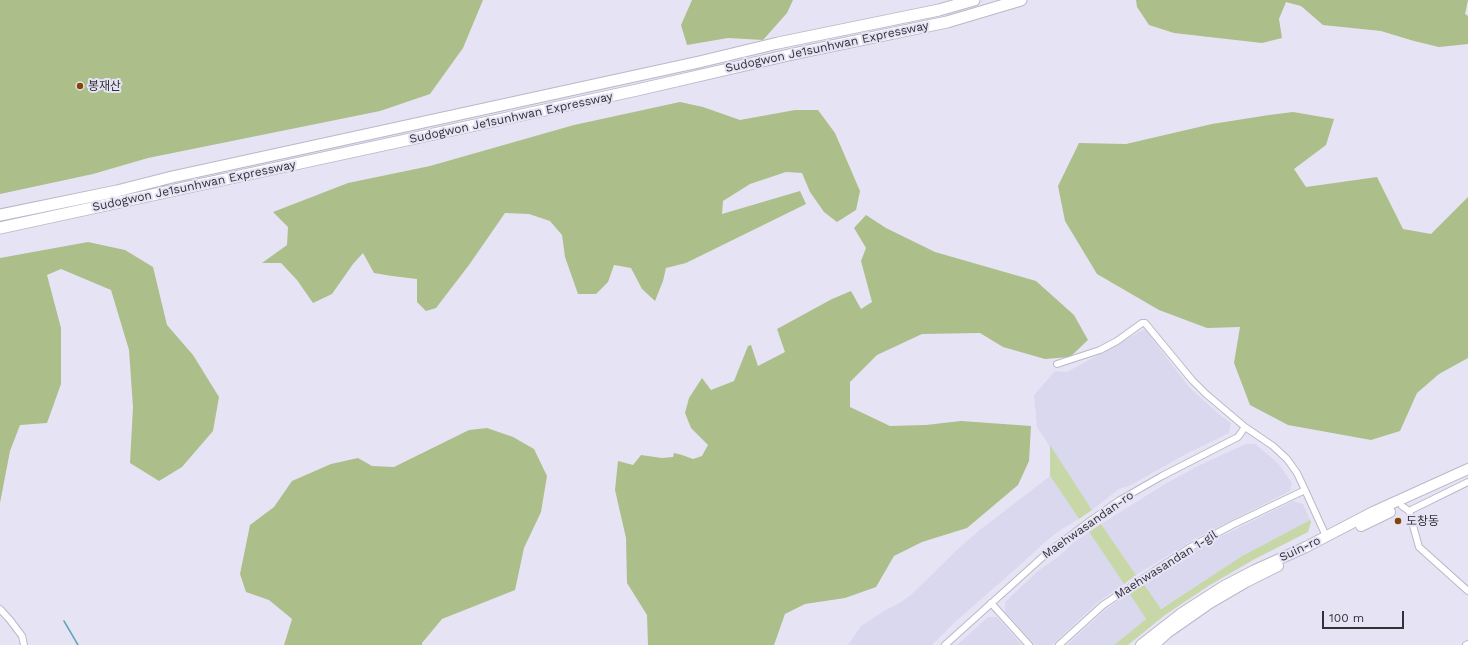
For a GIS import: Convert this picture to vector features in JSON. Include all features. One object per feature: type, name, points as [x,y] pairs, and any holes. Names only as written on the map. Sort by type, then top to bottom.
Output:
[{"type":"highway","name":"Sudogwon Je1sunhwan Expressway","points":[[0,215],[118,191],[172,177],[700,62],[778,43],[939,10],[974,0]]},
{"type":"highway","name":"Sudogwon Je1sunhwan Expressway","points":[[0,228],[637,90],[793,54],[947,22],[1021,0]]},
{"type":"main road","name":"Suin-ro","points":[[1141,645],[1182,613],[1224,586],[1373,512],[1468,469]]},
{"type":"main road","name":"Suin-ro","points":[[1154,645],[1167,633],[1210,603],[1246,582],[1406,508],[1468,475]]},
{"type":"street","points":[[1057,364],[1100,350],[1117,341],[1144,323],[1192,380],[1206,394],[1246,427],[1273,446],[1287,459],[1305,490],[1326,536]]},
{"type":"street","name":"Maehwasandan-ro","points":[[945,645],[1046,554],[1090,520],[1120,500],[1162,476],[1238,437],[1246,427]]},
{"type":"street","points":[[1468,482],[1406,508],[1419,547],[1468,591]]},
{"type":"street","name":"Maehwasandan 1-gil","points":[[1060,645],[1103,605],[1189,548],[1232,525],[1305,490]]},
{"type":"street","points":[[991,603],[1029,645]]},
{"type":"street","points":[[0,609],[22,636],[24,645]]},
{"type":"shaded area","points":[[1145,329],[1189,387],[1231,423],[1229,433],[1186,454],[1129,486],[1119,489],[1092,510],[1037,427],[1034,395],[1055,371],[1067,372]]},
{"type":"shaded area","points":[[1246,444],[1255,444],[1278,463],[1292,483],[1290,491],[1195,539],[1136,575],[1101,524],[1165,484],[1200,465]]},
{"type":"shaded area","points":[[1050,476],[1079,519],[1059,531],[1045,542],[955,622],[932,645],[848,645],[861,626],[913,593],[960,547],[981,529]]},
{"type":"shaded area","points":[[1293,501],[1303,504],[1310,520],[1242,556],[1160,609],[1143,583],[1181,558]]},
{"type":"shaded area","points":[[1089,532],[1124,584],[1097,603],[1052,645],[1035,645],[1005,612],[1005,602],[1039,570]]},
{"type":"shaded area","points":[[1129,593],[1146,619],[1114,645],[1067,645],[1106,609]]},
{"type":"shaded area","points":[[988,617],[997,617],[1022,645],[957,645]]},
{"type":"green space","points":[[0,0],[483,0],[463,48],[430,94],[380,111],[148,158],[93,174],[0,194]]},
{"type":"green space","points":[[692,0],[793,0],[787,13],[763,40],[728,38],[687,45],[681,25]]},
{"type":"green space","points":[[1136,0],[1468,0],[1465,14],[1468,16],[1468,44],[1439,47],[1381,31],[1323,25],[1301,6],[1286,2],[1279,19],[1282,38],[1262,43],[1174,33],[1149,25],[1137,7]]},
{"type":"green space","points":[[680,102],[703,107],[740,120],[795,110],[818,110],[835,133],[860,191],[856,210],[837,222],[824,212],[810,192],[802,173],[786,172],[750,184],[723,201],[722,214],[800,191],[806,204],[686,263],[666,268],[663,281],[655,301],[642,289],[631,268],[614,265],[608,282],[596,294],[578,294],[565,257],[562,235],[550,221],[529,214],[505,213],[469,265],[436,308],[426,311],[417,302],[417,279],[374,273],[363,253],[353,264],[332,294],[313,303],[297,280],[281,263],[262,263],[287,245],[288,227],[273,212],[348,183],[430,166],[574,125]]},
{"type":"green space","points":[[1293,112],[1334,119],[1326,145],[1294,169],[1306,187],[1377,177],[1403,229],[1431,234],[1468,197],[1468,358],[1439,374],[1417,393],[1400,431],[1371,440],[1288,425],[1250,405],[1234,363],[1240,327],[1207,328],[1159,310],[1097,274],[1065,221],[1058,186],[1079,143],[1126,144],[1212,124]]},
{"type":"green space","points":[[866,215],[886,228],[935,252],[1036,281],[1074,315],[1088,340],[1070,357],[1045,359],[1003,347],[980,333],[922,334],[877,355],[850,382],[850,407],[890,426],[926,425],[961,421],[1031,426],[1029,461],[1018,485],[967,528],[922,542],[894,556],[876,587],[845,598],[805,604],[785,614],[774,645],[648,645],[647,615],[627,583],[626,538],[615,490],[618,461],[633,465],[641,455],[662,458],[673,457],[674,453],[693,459],[702,456],[708,445],[691,428],[685,413],[689,398],[702,378],[711,390],[734,381],[748,346],[751,345],[758,366],[785,352],[777,329],[832,299],[851,291],[861,309],[872,302],[861,261],[866,248],[854,228]]},
{"type":"green space","points":[[88,242],[125,250],[153,267],[167,325],[193,355],[219,397],[213,431],[182,467],[159,481],[130,463],[133,407],[129,350],[111,290],[61,269],[47,275],[61,328],[61,384],[47,423],[20,425],[10,451],[0,503],[0,258]]},
{"type":"green space","points":[[487,428],[513,437],[534,449],[547,476],[541,512],[524,548],[515,590],[442,619],[422,643],[422,645],[284,645],[292,619],[269,600],[246,592],[240,574],[250,525],[274,507],[292,481],[331,464],[358,458],[372,466],[394,467],[469,430]]},
{"type":"green space","points":[[1050,445],[1092,510],[1079,519],[1050,476]]},
{"type":"green space","points":[[1310,520],[1311,522],[1308,532],[1253,560],[1210,585],[1165,615],[1128,645],[1114,645],[1146,619],[1129,593],[1143,583],[1161,609],[1242,556]]},
{"type":"green space","points":[[1101,524],[1136,575],[1124,584],[1089,532]]},
{"type":"waterway","points":[[64,621],[78,645]]},
{"type":"place","name":"봉재산","points":[[80,86]]},
{"type":"place","name":"도창동","points":[[1398,521]]}]
